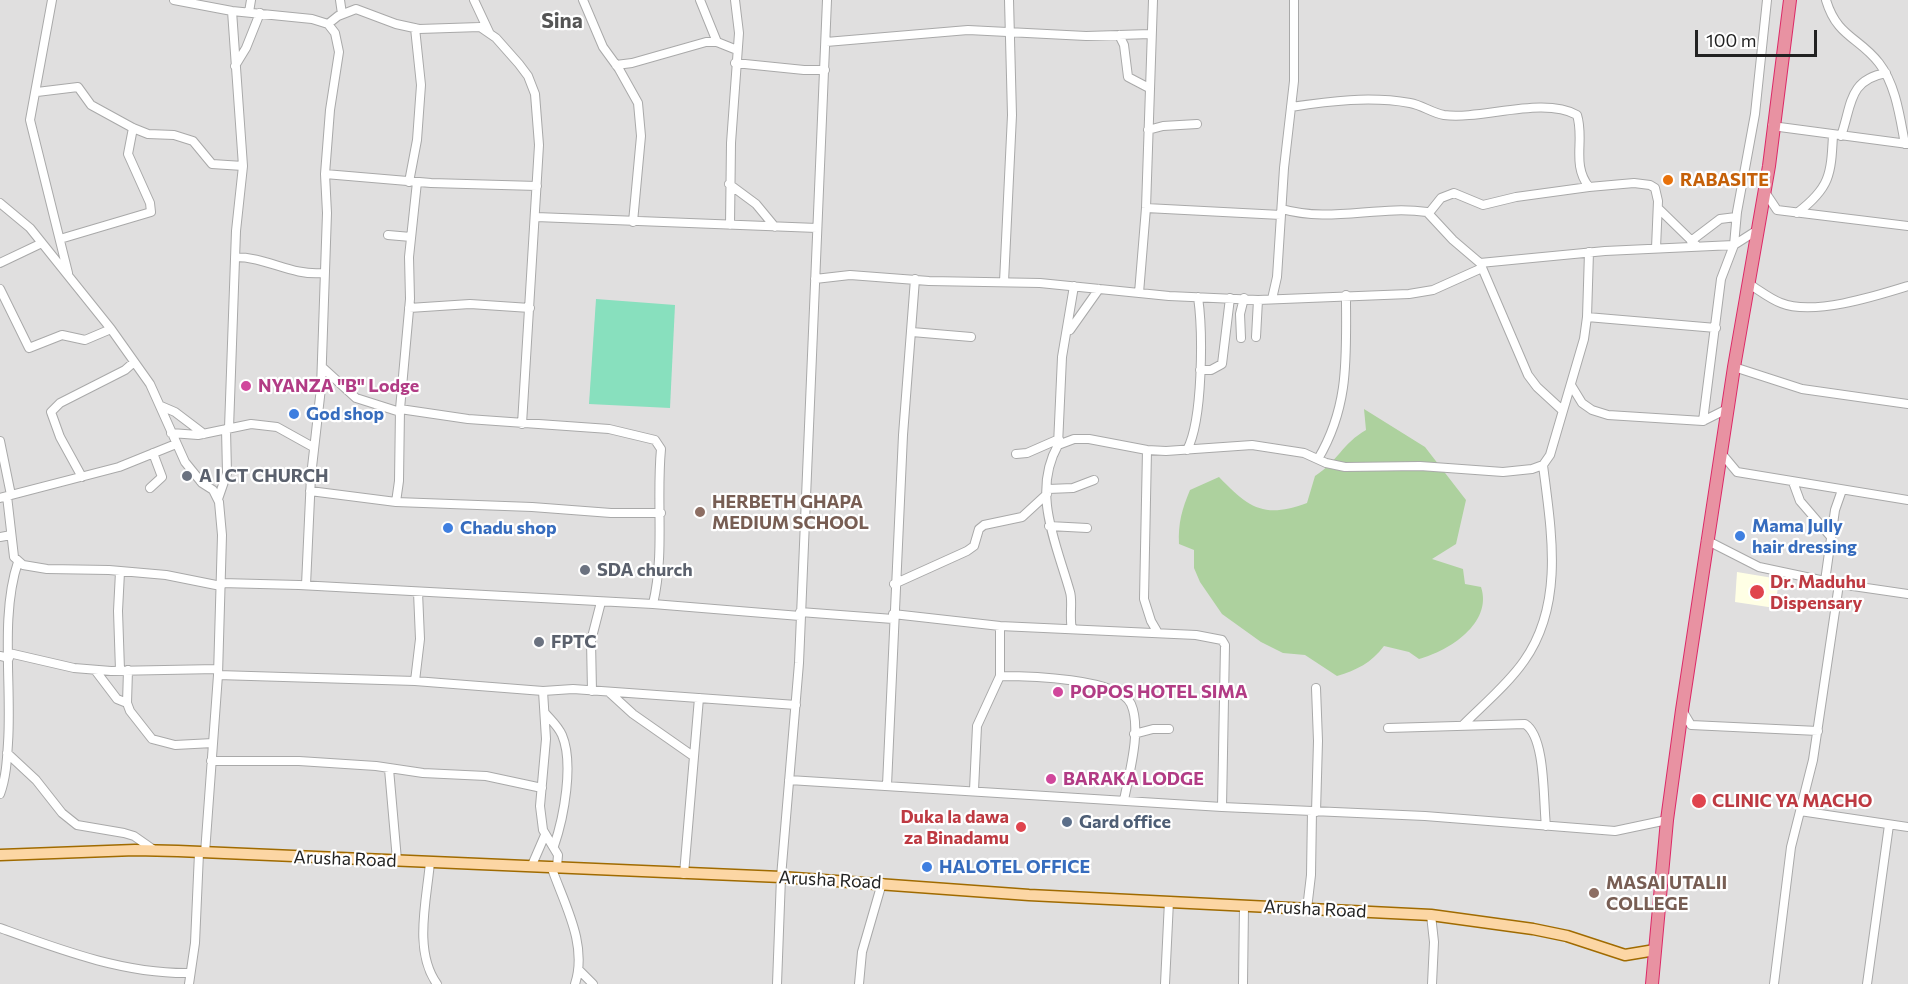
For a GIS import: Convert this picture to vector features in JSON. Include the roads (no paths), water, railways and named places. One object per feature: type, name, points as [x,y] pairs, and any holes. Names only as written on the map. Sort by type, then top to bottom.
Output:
[{"type":"highway","points":[[1652,984],[1667,820],[1682,710],[1706,540],[1765,192],[1790,0]]},
{"type":"main road","name":"Arusha Road","points":[[0,855],[154,851],[781,877],[1029,895],[1431,915],[1568,936],[1625,955],[1655,950]]},
{"type":"street","points":[[52,0],[37,92],[30,120],[69,273]]},
{"type":"street","points":[[174,0],[232,11],[312,19],[328,24],[335,33],[339,52],[330,110],[325,174],[327,213],[323,273],[322,367],[313,447],[306,585]]},
{"type":"street","points":[[249,12],[251,0]]},
{"type":"street","points":[[340,0],[342,14]]},
{"type":"street","points":[[474,0],[489,32]]},
{"type":"street","points":[[583,0],[603,47],[636,98],[641,117],[639,167],[633,222]]},
{"type":"street","points":[[700,0],[717,42]]},
{"type":"street","points":[[730,225],[729,184],[735,63],[739,33],[735,0]]},
{"type":"street","points":[[777,984],[781,877],[796,705],[827,0]]},
{"type":"street","points":[[1004,282],[1012,115],[1009,0]]},
{"type":"street","points":[[1139,293],[1146,208],[1153,0]]},
{"type":"street","points":[[1272,299],[1294,81],[1294,0]]},
{"type":"street","points":[[1703,421],[1721,279],[1734,245],[1736,217],[1755,114],[1767,0]]},
{"type":"street","points":[[1772,126],[1907,144],[1886,73],[1878,62],[1846,35],[1832,18],[1826,0]]},
{"type":"street","points":[[328,24],[342,14],[356,9],[364,10],[396,24],[415,28],[480,27],[489,32],[519,63],[535,94],[539,145],[522,424]]},
{"type":"street","points":[[218,500],[227,473],[235,257],[243,166],[232,11]]},
{"type":"street","points":[[235,66],[246,48],[260,13]]},
{"type":"street","points":[[396,502],[399,481],[400,410],[409,308],[413,182],[421,101],[415,28]]},
{"type":"street","points":[[826,42],[968,30],[1010,33],[1151,34]]},
{"type":"street","points":[[1119,35],[1124,45],[1128,76],[1149,88]]},
{"type":"street","points":[[616,65],[632,63],[693,45],[717,42],[737,50]]},
{"type":"street","points":[[735,63],[825,70]]},
{"type":"street","points":[[1797,213],[1824,189],[1837,135],[1856,87],[1868,78],[1886,73]]},
{"type":"street","points":[[37,92],[78,87],[91,105],[133,128],[148,134],[185,137],[193,141],[212,164],[243,166]]},
{"type":"street","points":[[1290,107],[1336,100],[1364,100],[1420,104],[1443,115],[1507,110],[1567,110],[1577,115],[1579,166],[1589,187]]},
{"type":"street","points":[[1148,130],[1163,126],[1197,124]]},
{"type":"street","points":[[60,239],[151,212],[150,203],[128,154],[133,128]]},
{"type":"street","points":[[325,174],[413,182],[537,186]]},
{"type":"street","points":[[1429,213],[1441,198],[1454,193],[1483,205],[1515,197],[1589,187],[1634,183],[1650,185],[1657,193],[1656,248]]},
{"type":"street","points":[[729,184],[756,204],[775,227]]},
{"type":"street","points":[[1765,192],[1777,210],[1908,226]]},
{"type":"street","points":[[0,203],[15,214],[69,273],[111,329],[160,406],[184,462],[202,483],[213,490],[218,500],[222,536],[218,672],[189,984],[196,984]]},
{"type":"street","points":[[1146,208],[1322,215],[1415,210],[1429,213],[1481,266],[1528,375],[1537,387],[1562,410]]},
{"type":"street","points":[[1658,208],[1694,244]]},
{"type":"street","points":[[536,217],[817,228]]},
{"type":"street","points":[[1694,244],[1720,219],[1736,217]]},
{"type":"street","points":[[815,279],[850,275],[1004,282],[1258,300],[1409,294],[1433,290],[1481,266],[1589,252],[1694,244],[1734,245],[1758,229]]},
{"type":"street","points":[[388,235],[411,237]]},
{"type":"street","points":[[0,263],[42,243]]},
{"type":"street","points":[[1464,724],[1523,663],[1535,644],[1552,591],[1553,558],[1544,465],[1550,455],[1579,361],[1587,317],[1589,252]]},
{"type":"street","points":[[235,257],[261,258],[295,273],[323,273]]},
{"type":"street","points":[[887,785],[894,584],[915,279]]},
{"type":"street","points":[[1749,284],[1782,304],[1812,306],[1847,303],[1908,286]]},
{"type":"street","points":[[1072,629],[1069,611],[1071,594],[1049,526],[1048,491],[1051,460],[1058,442],[1062,357],[1074,286]]},
{"type":"street","points":[[0,289],[29,348],[62,335],[85,340],[111,329]]},
{"type":"street","points":[[1067,333],[1099,289]]},
{"type":"street","points":[[1318,459],[1333,434],[1343,391],[1347,350],[1346,295]]},
{"type":"street","points":[[1187,450],[1194,434],[1200,370],[1202,332],[1198,297]]},
{"type":"street","points":[[1200,370],[1211,370],[1222,364],[1230,298]]},
{"type":"street","points":[[1241,338],[1240,314],[1244,298]]},
{"type":"street","points":[[1256,337],[1258,300]]},
{"type":"street","points":[[409,308],[470,304],[530,308]]},
{"type":"street","points":[[1587,317],[1716,328]]},
{"type":"street","points":[[912,332],[971,337]]},
{"type":"street","points":[[82,477],[52,421],[51,412],[60,404],[125,370],[134,362]]},
{"type":"street","points":[[322,367],[356,398],[400,410],[522,424],[609,429],[655,440],[661,449],[661,513],[658,585],[653,604]]},
{"type":"street","points":[[1734,367],[1802,389],[1908,404]]},
{"type":"street","points":[[1571,385],[1582,403],[1598,412],[1703,421],[1727,409]]},
{"type":"street","points":[[160,406],[175,412],[204,434]]},
{"type":"street","points":[[171,433],[204,434],[243,424],[277,427],[313,447]]},
{"type":"street","points":[[1016,454],[1027,453],[1058,442],[1089,439],[1147,450],[1187,450],[1252,445],[1286,449],[1345,467],[1420,466],[1503,472],[1532,469],[1544,465]]},
{"type":"street","points":[[0,441],[11,535],[18,562],[11,594],[6,656],[7,753],[0,794]]},
{"type":"street","points":[[6,496],[82,477],[176,444]]},
{"type":"street","points":[[1147,450],[1144,599],[1146,610],[1158,633]]},
{"type":"street","points":[[150,488],[162,477],[153,453]]},
{"type":"street","points":[[1722,454],[1737,472],[1908,500]]},
{"type":"street","points":[[894,584],[967,551],[974,546],[979,529],[984,525],[1022,517],[1048,491],[1073,488],[1094,480]]},
{"type":"street","points":[[1793,482],[1800,501],[1831,537]]},
{"type":"street","points":[[1825,580],[1834,510],[1842,490]]},
{"type":"street","points":[[310,491],[396,502],[532,507],[611,513],[661,513]]},
{"type":"street","points":[[1049,526],[1087,528]]},
{"type":"street","points":[[0,537],[11,535]]},
{"type":"street","points":[[1706,540],[1759,567],[1839,584],[1908,594]]},
{"type":"street","points":[[18,562],[47,569],[166,575],[221,584],[306,585],[800,614],[893,616],[1000,626],[1212,637],[1224,642],[1226,687],[1222,807]]},
{"type":"street","points":[[120,572],[118,610],[127,703],[130,711],[152,739],[175,745],[213,743]]},
{"type":"street","points":[[1774,984],[1790,857],[1818,732],[1827,649],[1839,584]]},
{"type":"street","points":[[415,681],[420,639],[418,592]]},
{"type":"street","points":[[592,691],[591,641],[601,602]]},
{"type":"street","points":[[974,790],[977,726],[1000,676],[1000,626]]},
{"type":"street","points":[[6,656],[95,670],[218,672],[415,681],[543,691],[592,691],[796,705]]},
{"type":"street","points":[[95,670],[117,699],[127,703]]},
{"type":"street","points":[[1000,676],[1028,676],[1080,683],[1119,692],[1131,705],[1134,734],[1134,755],[1124,800]]},
{"type":"street","points":[[1307,909],[1318,741],[1316,688]]},
{"type":"street","points":[[543,691],[545,763],[540,806],[545,835],[558,855],[554,866],[578,940],[579,970],[575,984]]},
{"type":"street","points":[[609,693],[633,714],[693,756]]},
{"type":"street","points":[[684,874],[688,849],[699,698]]},
{"type":"street","points":[[1682,710],[1691,725],[1818,732]]},
{"type":"street","points":[[545,712],[562,735],[566,760],[562,814],[554,846]]},
{"type":"street","points":[[1388,728],[1464,724],[1525,724],[1532,728],[1539,752],[1546,826]]},
{"type":"street","points":[[1134,734],[1153,729],[1169,729]]},
{"type":"street","points":[[7,753],[31,775],[69,820],[77,825],[134,836],[154,851]]},
{"type":"street","points":[[211,761],[299,761],[486,776],[542,788]]},
{"type":"street","points":[[389,769],[397,861]]},
{"type":"street","points":[[789,780],[1222,807],[1425,816],[1615,831],[1667,820]]},
{"type":"street","points":[[1800,811],[1908,827]]},
{"type":"street","points":[[1867,984],[1889,825]]},
{"type":"street","points":[[532,865],[545,835]]},
{"type":"street","points":[[430,862],[425,914],[425,955],[428,968],[437,984]]},
{"type":"street","points":[[859,984],[862,952],[882,883]]},
{"type":"street","points":[[1165,984],[1169,901]]},
{"type":"street","points":[[1243,984],[1244,906]]},
{"type":"street","points":[[1431,915],[1434,942],[1432,984]]},
{"type":"street","points":[[0,928],[107,964],[147,972],[190,973]]},
{"type":"street","points":[[579,970],[593,984]]},
{"type":"place","name":"RABASITE","points":[[1668,180]]},
{"type":"place","name":"NYANZA \"B\" Lodge","points":[[246,386]]},
{"type":"place","name":"God shop","points":[[294,414]]},
{"type":"place","name":"A I CT CHURCH","points":[[187,476]]},
{"type":"place","name":"HERBETH GHAPA MEDIUM SCHOOL","points":[[700,512]]},
{"type":"place","name":"Chadu shop","points":[[448,528]]},
{"type":"place","name":"Mama Jully hair dressing","points":[[1740,536]]},
{"type":"place","name":"SDA church","points":[[585,570]]},
{"type":"place","name":"Dr. Maduhu Dispensary","points":[[1757,592]]},
{"type":"place","name":"FPTC","points":[[539,642]]},
{"type":"place","name":"POPOS HOTEL SIMA","points":[[1058,692]]},
{"type":"place","name":"BARAKA LODGE","points":[[1051,779]]},
{"type":"place","name":"CLINIC YA MACHO","points":[[1699,801]]},
{"type":"place","name":"Gard office","points":[[1067,822]]},
{"type":"place","name":"Duka la dawa za Binadamu","points":[[1021,827]]},
{"type":"place","name":"HALOTEL OFFICE","points":[[927,867]]},
{"type":"place","name":"MASAI UTALII COLLEGE","points":[[1594,893]]},
{"type":"district","name":"Sina","points":[[562,21]]}]
